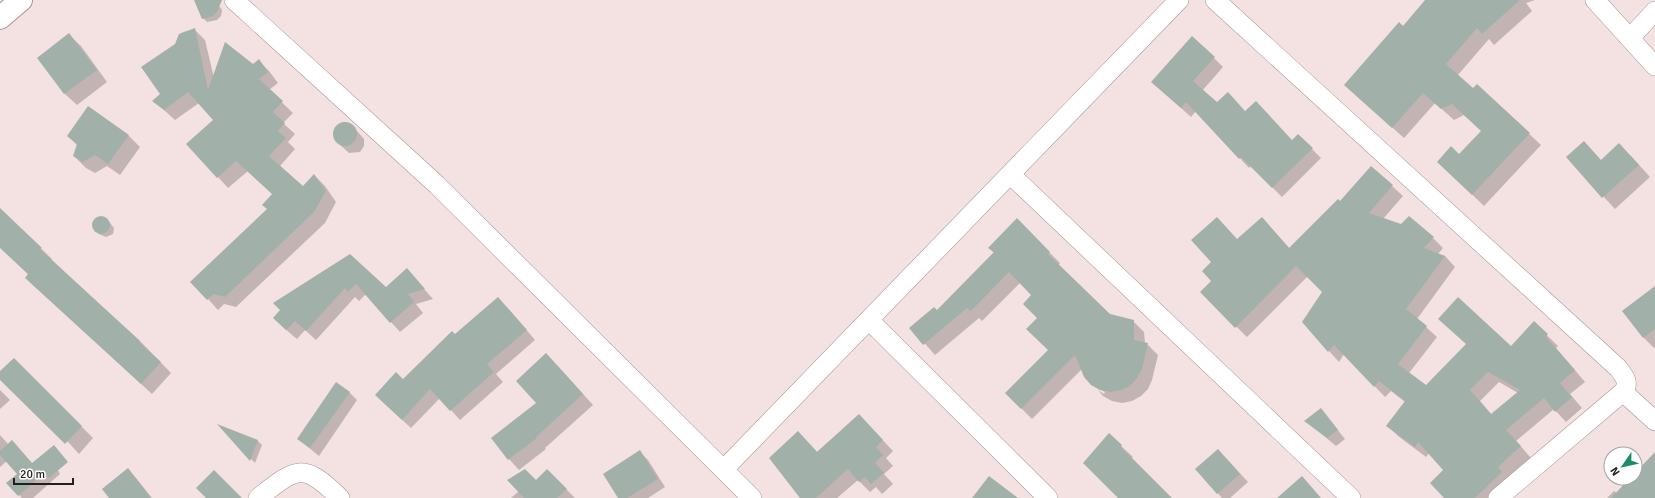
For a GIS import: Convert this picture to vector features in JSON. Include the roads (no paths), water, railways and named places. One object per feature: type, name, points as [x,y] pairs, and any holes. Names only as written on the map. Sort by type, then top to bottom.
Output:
[{"type":"street","points":[[0,18],[21,0]]},
{"type":"street","points":[[234,0],[437,185],[752,498]]},
{"type":"street","points":[[724,469],[1011,175],[1179,0]]},
{"type":"street","points":[[1215,0],[1618,368],[1628,382],[1627,388],[1623,392],[1498,498]]},
{"type":"street","points":[[1595,0],[1655,66]]},
{"type":"street","points":[[1630,38],[1655,11]]},
{"type":"street","points":[[1011,175],[1351,498]]},
{"type":"street","points":[[869,320],[1048,498]]},
{"type":"street","points":[[1623,392],[1655,421]]},
{"type":"street","points":[[258,498],[273,486],[295,473],[300,472],[314,475],[340,498]]}]
